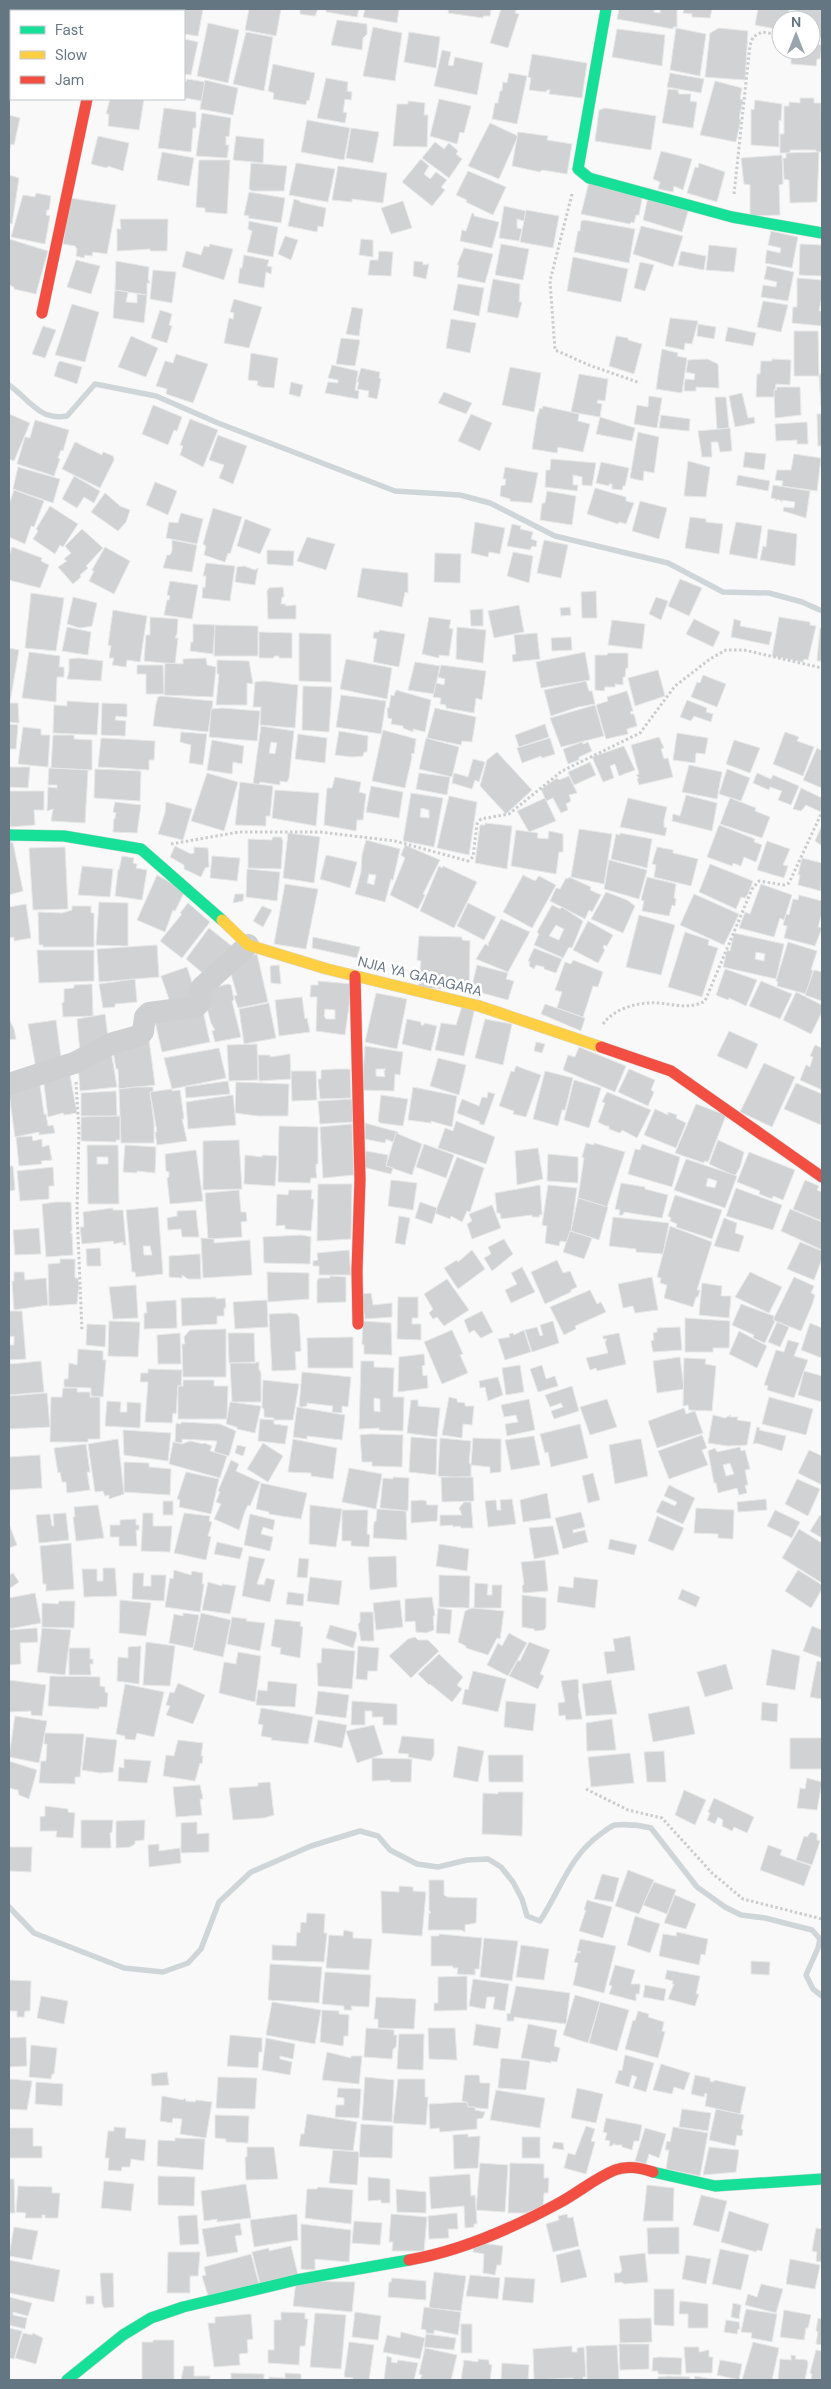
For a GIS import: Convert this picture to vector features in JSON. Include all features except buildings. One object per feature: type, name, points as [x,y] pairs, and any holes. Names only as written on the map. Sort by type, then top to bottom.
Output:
[{"type":"street","points":[[606,9],[578,155],[578,169],[589,178],[732,216],[822,233]]},
{"type":"street","points":[[42,313],[87,100]]},
{"type":"street","points":[[9,835],[64,836],[140,849]]},
{"type":"street","name":"NJIA YA GARAGARA","points":[[140,849],[215,913],[248,945],[355,976],[478,1006],[671,1071],[822,1177]]},
{"type":"street","points":[[9,1084],[74,1062],[112,1043],[138,1036],[143,1032],[145,1017],[149,1013],[195,1007],[202,1000],[199,992],[202,987],[248,945]]},
{"type":"street","points":[[355,976],[360,1197],[357,1271],[358,1324]]},
{"type":"street","points":[[67,2380],[123,2335],[151,2318],[183,2307],[296,2280],[426,2257],[508,2228],[560,2203],[615,2170],[628,2167],[640,2168],[669,2177],[715,2186],[798,2179],[822,2179]]},
{"type":"path","points":[[732,216],[750,45],[753,37],[762,32],[771,33]]},
{"type":"path","points":[[578,169],[550,281],[555,350],[589,365],[640,383]]},
{"type":"path","points":[[140,849],[239,832],[320,832],[395,841],[468,861],[473,857],[477,824],[481,819],[509,814],[562,771],[640,733],[675,686],[710,658],[726,650],[744,650],[822,668]]},
{"type":"path","points":[[590,1043],[609,1015],[634,1005],[665,1003],[697,1005],[705,1001],[752,889],[759,881],[784,885],[789,883],[822,812]]},
{"type":"path","points":[[74,1062],[77,1092],[77,1211],[82,1331]]},
{"type":"path","points":[[586,1789],[628,1810],[662,1818],[712,1873],[743,1899],[822,1919]]},
{"type":"waterway","points":[[9,385],[35,408],[57,417],[67,416],[95,384],[156,396],[218,423],[395,491],[460,495],[490,503],[555,536],[668,563],[723,592],[769,593],[802,602],[822,611]]},
{"type":"waterway","points":[[9,1907],[34,1933],[124,1968],[163,1972],[188,1963],[201,1949],[219,1902],[251,1872],[311,1846],[360,1831],[378,1836],[390,1850],[417,1864],[438,1867],[467,1860],[488,1859],[501,1867],[513,1882],[522,1899],[527,1916],[540,1921],[573,1863],[591,1842],[615,1825],[638,1825],[651,1828],[697,1887],[725,1907],[741,1915],[765,1918],[812,1930],[820,1939],[806,1975],[813,1989],[822,1996]]},
{"type":"traffic: fast","points":[[606,9],[578,169],[589,178],[732,217],[822,233]]},
{"type":"traffic: fast","points":[[9,835],[64,836],[141,849],[222,920]]},
{"type":"traffic: fast","points":[[653,2172],[715,2186],[822,2179]]},
{"type":"traffic: fast","points":[[67,2380],[123,2335],[151,2318],[183,2307],[296,2280],[409,2260]]},
{"type":"traffic: slow","points":[[222,920],[248,945],[327,969],[479,1006],[601,1047]]},
{"type":"traffic: jam","points":[[42,313],[87,100]]},
{"type":"traffic: jam","points":[[355,976],[360,1179],[357,1271],[358,1324]]},
{"type":"traffic: jam","points":[[601,1047],[671,1071],[822,1177]]},
{"type":"traffic: jam","points":[[409,2260],[448,2251],[505,2230],[559,2203],[600,2177],[615,2170],[634,2168],[653,2172]]}]
